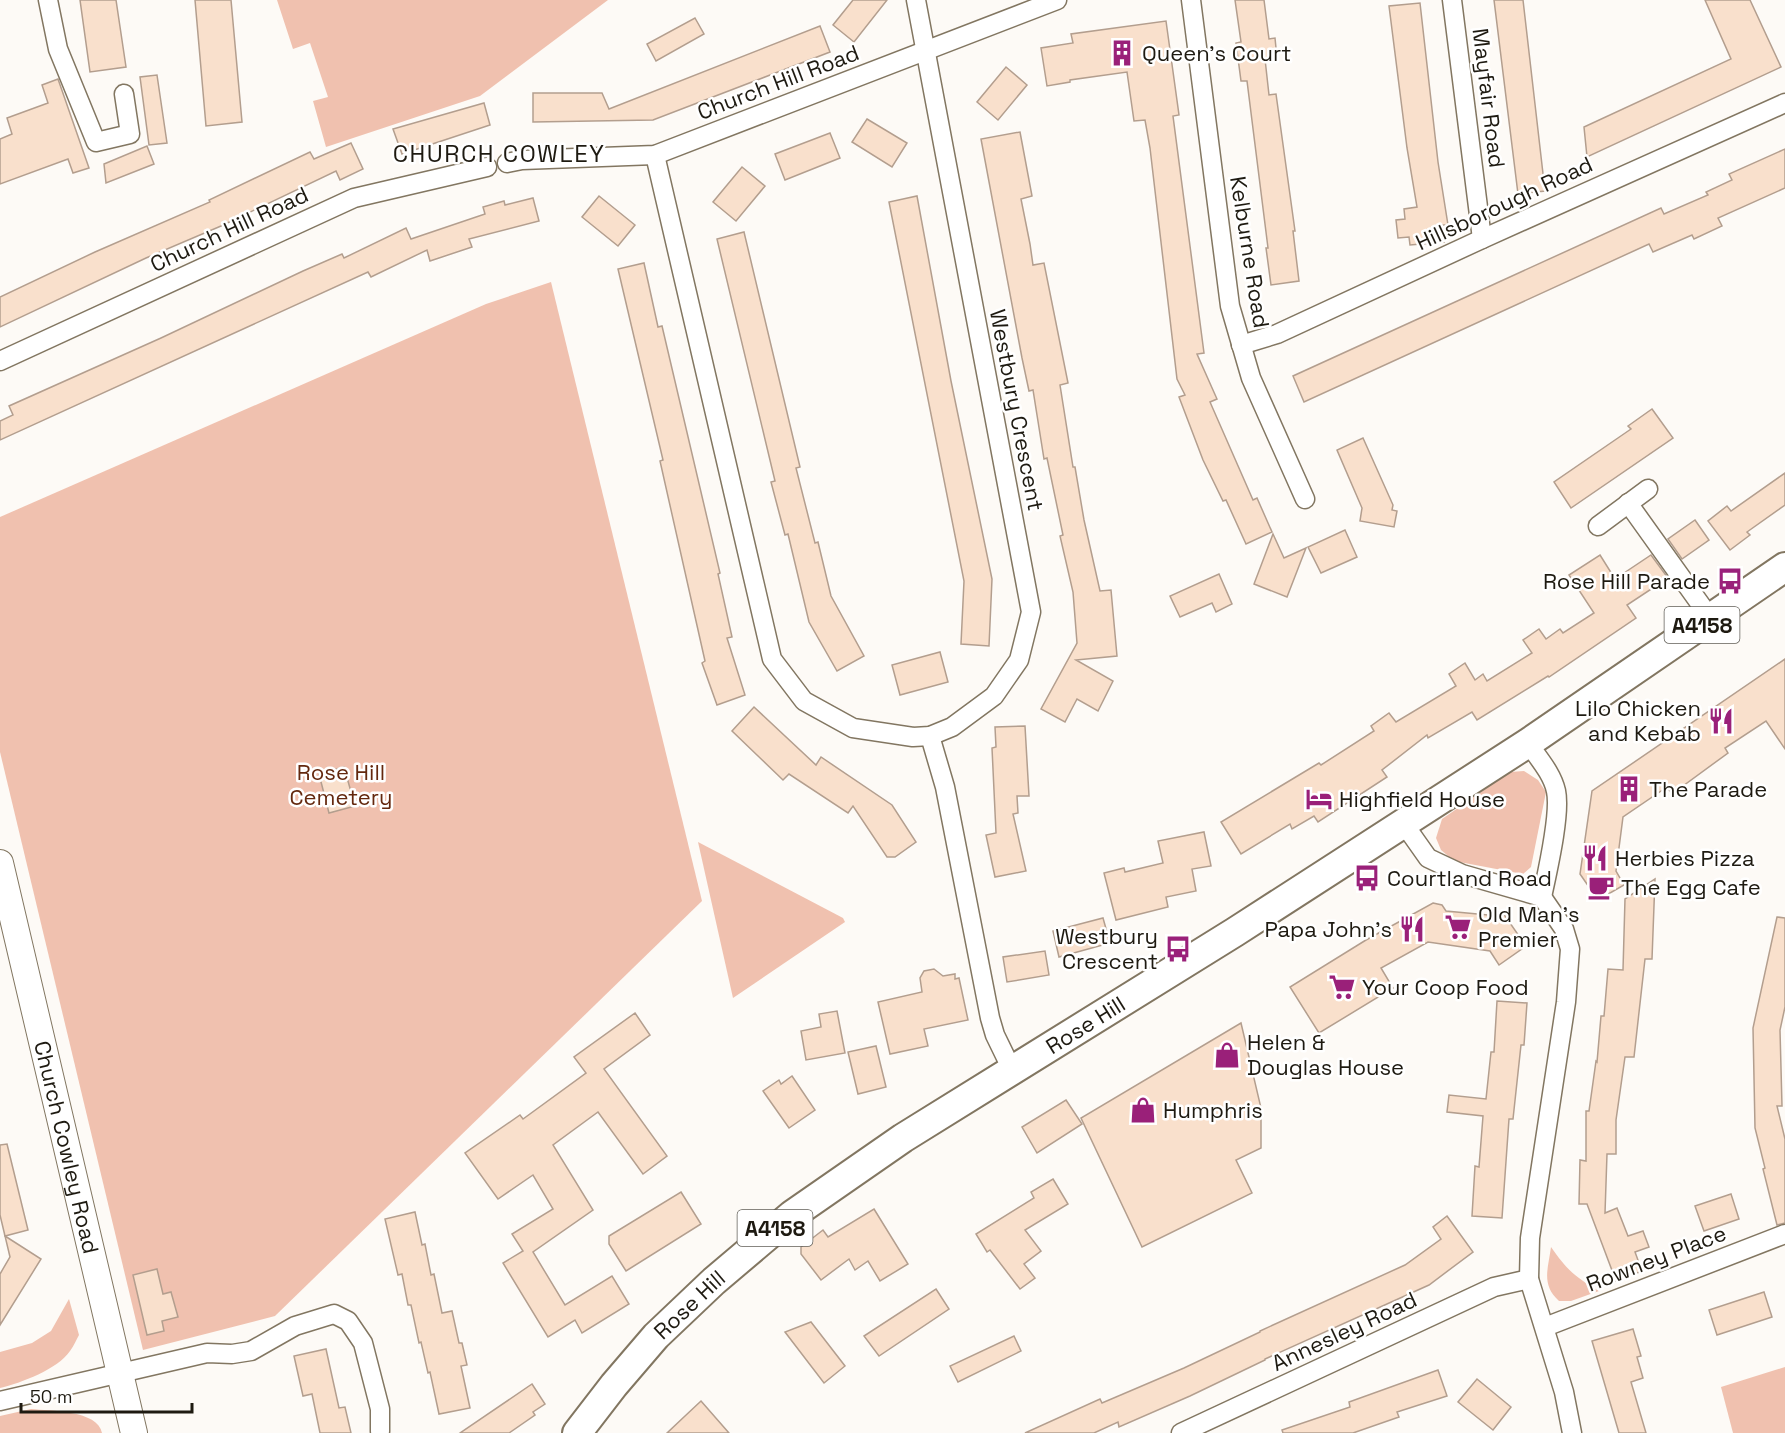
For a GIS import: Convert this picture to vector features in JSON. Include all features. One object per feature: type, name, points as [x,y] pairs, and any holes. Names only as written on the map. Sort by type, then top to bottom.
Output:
[{"type":"main road","name":"Rose Hill","points":[[577,1433],[656,1336],[762,1238],[792,1215],[903,1138],[1226,938],[1404,824],[1528,743],[1785,567]]},
{"type":"main road","name":"Church Cowley Road","points":[[0,863],[134,1433]]},
{"type":"street","points":[[48,0],[58,49],[96,142],[130,134],[124,94]]},
{"type":"street","name":"Westbury Crescent","points":[[655,155],[772,659],[804,701],[853,728],[913,737],[930,735],[952,727],[994,696],[1019,660],[1031,612],[916,0]]},
{"type":"street","name":"Church Hill Road","points":[[507,163],[522,160],[655,155],[1057,0]]},
{"type":"street","name":"Kelburne Road","points":[[1191,0],[1230,306],[1251,378],[1305,499]]},
{"type":"street","name":"Mayfair Road","points":[[1452,0],[1482,239]]},
{"type":"street","name":"Hillsborough Road","points":[[1241,345],[1277,334],[1785,103]]},
{"type":"street","name":"Church Hill Road","points":[[0,362],[354,198],[487,166]]},
{"type":"street","points":[[1598,526],[1648,489]]},
{"type":"street","points":[[1628,503],[1711,619]]},
{"type":"street","points":[[930,735],[945,787],[990,1018],[995,1035],[1012,1071]]},
{"type":"street","points":[[1528,743],[1551,776],[1556,793],[1556,812],[1542,897]]},
{"type":"street","points":[[1404,824],[1428,858],[1462,874],[1542,897],[1564,929],[1570,949],[1566,1002],[1530,1238],[1529,1279],[1564,1392],[1572,1433]]},
{"type":"street","name":"Rowney Place","points":[[1545,1327],[1785,1234]]},
{"type":"street","name":"Annesley Road","points":[[1181,1433],[1494,1287],[1529,1279]]},
{"type":"street","points":[[0,1401],[207,1353],[232,1354],[251,1351],[295,1326],[334,1314],[348,1321],[363,1343],[380,1409],[380,1431]]},
{"type":"green space","points":[[277,0],[608,0],[480,96],[326,147],[313,101],[328,97],[310,43],[293,49]]},
{"type":"green space","name":"Rose Hill Cemetery","points":[[551,282],[702,901],[275,1316],[143,1350],[0,752],[0,517],[486,304]]},
{"type":"green space","points":[[1524,771],[1538,780],[1546,792],[1531,867],[1523,874],[1454,861],[1441,850],[1436,838],[1442,819],[1510,772]]},
{"type":"green space","points":[[698,842],[843,918],[845,922],[733,998]]},
{"type":"green space","points":[[1551,1247],[1572,1272],[1599,1291],[1571,1301],[1559,1301],[1553,1295],[1548,1283],[1547,1270]]},
{"type":"green space","points":[[69,1299],[79,1335],[70,1351],[57,1364],[48,1369],[18,1383],[0,1388],[0,1352],[32,1343],[51,1331]]},
{"type":"green space","points":[[1785,1367],[1785,1433],[1733,1433],[1721,1387]]},
{"type":"green space","points":[[31,1409],[61,1411],[83,1416],[99,1425],[102,1433],[0,1433],[0,1416]]},
{"type":"building","points":[[80,0],[116,0],[126,67],[90,72]]},
{"type":"building","points":[[195,0],[231,0],[242,122],[206,126]]},
{"type":"building","points":[[853,0],[887,0],[854,42],[833,25]]},
{"type":"building","points":[[1235,0],[1264,0],[1269,39],[1275,38],[1277,58],[1265,59],[1269,95],[1276,94],[1295,231],[1293,231],[1299,281],[1271,285],[1247,81],[1241,81],[1236,43],[1241,42]]},
{"type":"building","points":[[1494,0],[1523,0],[1545,191],[1518,194]]},
{"type":"building","points":[[1705,0],[1750,0],[1781,67],[1587,157],[1584,127],[1731,59]]},
{"type":"building","points":[[1420,3],[1438,162],[1448,225],[1442,225],[1444,242],[1410,245],[1409,237],[1398,238],[1396,220],[1405,219],[1404,209],[1417,207],[1389,6]]},
{"type":"building","points":[[695,18],[704,34],[656,61],[647,44]]},
{"type":"building","points":[[1166,21],[1179,115],[1173,116],[1204,353],[1197,354],[1217,399],[1210,402],[1253,500],[1257,498],[1272,532],[1246,544],[1226,500],[1223,501],[1203,460],[1179,397],[1185,395],[1177,379],[1150,148],[1145,120],[1134,121],[1127,72],[1070,80],[1070,82],[1047,86],[1041,48],[1073,43],[1071,34]]},
{"type":"building","points":[[820,26],[830,52],[653,120],[533,122],[533,93],[602,93],[609,109]]},
{"type":"building","points":[[1006,67],[1027,85],[998,120],[977,102]]},
{"type":"building","points":[[157,75],[167,143],[149,145],[140,77]]},
{"type":"building","points":[[58,79],[89,168],[73,173],[68,159],[0,184],[0,139],[12,134],[7,118],[48,103],[42,85]]},
{"type":"building","points":[[484,103],[490,125],[402,154],[393,129]]},
{"type":"building","points":[[867,119],[907,143],[892,167],[852,142]]},
{"type":"building","points":[[1020,132],[1032,196],[1021,199],[1033,265],[1044,263],[1068,383],[1060,385],[1073,467],[1075,467],[1100,591],[1111,590],[1117,656],[1076,660],[1113,681],[1098,711],[1077,699],[1065,722],[1041,709],[1077,643],[1073,592],[1060,536],[1063,535],[1047,458],[1044,459],[1033,390],[1029,391],[1022,358],[981,139]]},
{"type":"building","points":[[830,133],[840,158],[785,180],[775,154]]},
{"type":"building","points":[[351,143],[363,169],[340,180],[336,171],[0,327],[0,297],[95,252],[210,202],[209,200],[310,152],[314,159]]},
{"type":"building","points":[[147,146],[154,164],[106,183],[104,164]]},
{"type":"building","points":[[1785,149],[1785,188],[1718,218],[1722,226],[1694,239],[1692,235],[1653,252],[1649,244],[1304,402],[1293,376],[1661,208],[1664,214],[1708,195],[1706,192],[1732,180],[1729,174]]},
{"type":"building","points":[[742,167],[765,186],[736,221],[713,202]]},
{"type":"building","points":[[599,196],[635,225],[618,246],[582,217]]},
{"type":"building","points":[[917,196],[951,381],[992,579],[989,646],[961,644],[964,581],[889,202]]},
{"type":"building","points":[[533,198],[539,221],[469,239],[472,247],[430,261],[427,250],[371,277],[368,272],[0,440],[0,421],[13,415],[9,406],[303,271],[342,254],[344,258],[406,228],[411,239],[485,214],[483,207],[504,201],[505,205]]},
{"type":"building","points":[[744,232],[800,467],[796,468],[815,543],[818,542],[831,596],[864,656],[837,671],[809,622],[788,534],[785,535],[771,482],[775,481],[717,239]]},
{"type":"building","points":[[644,263],[658,327],[662,326],[720,573],[718,574],[732,637],[727,638],[745,695],[717,705],[702,663],[705,661],[660,461],[663,460],[618,269]]},
{"type":"building","points":[[1652,409],[1673,438],[1571,508],[1554,482],[1631,429],[1628,426]]},
{"type":"building","points":[[1363,438],[1393,505],[1392,510],[1397,511],[1394,527],[1360,521],[1362,508],[1337,450]]},
{"type":"building","points":[[1785,473],[1785,505],[1747,532],[1750,535],[1730,550],[1708,521],[1727,506],[1731,511]]},
{"type":"building","points":[[1695,520],[1709,540],[1682,559],[1668,539]]},
{"type":"building","points":[[1345,530],[1357,557],[1321,573],[1308,547]]},
{"type":"building","points":[[1273,534],[1284,558],[1306,548],[1287,597],[1254,584]]},
{"type":"building","points":[[1600,555],[1615,579],[1651,555],[1668,578],[1627,605],[1636,618],[1549,677],[1477,720],[1472,712],[1428,738],[1427,735],[1382,770],[1387,777],[1318,822],[1314,816],[1292,829],[1290,824],[1241,854],[1221,822],[1319,763],[1321,765],[1374,731],[1371,726],[1389,713],[1396,722],[1456,686],[1449,674],[1465,663],[1475,680],[1483,674],[1487,681],[1532,653],[1523,640],[1539,629],[1546,639],[1560,629],[1563,633],[1594,613],[1569,575]]},
{"type":"building","points":[[1219,574],[1232,604],[1216,612],[1212,603],[1180,617],[1170,596]]},
{"type":"building","points":[[940,652],[948,682],[900,695],[892,665]]},
{"type":"building","name":"The Parade","points":[[1785,659],[1785,749],[1766,721],[1725,748],[1728,753],[1672,794],[1667,787],[1623,817],[1616,871],[1624,885],[1598,900],[1580,874],[1592,791]]},
{"type":"building","points":[[754,707],[816,765],[821,757],[892,805],[916,842],[895,857],[887,857],[853,806],[848,813],[789,774],[783,780],[732,731]]},
{"type":"building","points":[[1025,726],[1029,796],[1017,796],[1018,813],[1013,814],[1026,871],[995,877],[986,835],[996,833],[992,748],[996,747],[995,727]]},
{"type":"building","points":[[344,767],[355,806],[329,813],[319,774]]},
{"type":"building","points":[[1204,832],[1211,866],[1192,869],[1196,891],[1166,897],[1168,907],[1116,920],[1104,873],[1124,868],[1125,872],[1163,863],[1158,841]]},
{"type":"building","points":[[1655,879],[1652,959],[1645,959],[1634,1057],[1625,1057],[1616,1120],[1616,1154],[1607,1154],[1605,1213],[1617,1208],[1628,1236],[1643,1231],[1649,1247],[1635,1252],[1642,1271],[1616,1281],[1587,1204],[1579,1204],[1580,1160],[1586,1161],[1586,1111],[1589,1111],[1597,1062],[1608,969],[1623,970],[1625,899]]},
{"type":"building","points":[[1433,903],[1442,905],[1446,911],[1488,915],[1494,911],[1503,913],[1526,946],[1499,965],[1490,951],[1428,942],[1381,968],[1393,988],[1319,1033],[1290,987],[1366,940]]},
{"type":"building","points":[[1777,917],[1785,918],[1785,1007],[1780,1030],[1782,1106],[1777,1106],[1785,1139],[1785,1223],[1777,1225],[1755,1128],[1753,1028]]},
{"type":"building","points":[[1103,918],[1110,943],[1059,957],[1053,931]]},
{"type":"building","points":[[1045,951],[1049,975],[1007,982],[1003,957]]},
{"type":"building","points":[[934,969],[943,976],[955,974],[955,979],[959,978],[968,1020],[924,1029],[928,1046],[890,1054],[878,1002],[922,992],[920,978],[924,971]]},
{"type":"building","points":[[1497,1001],[1527,1003],[1524,1045],[1521,1045],[1513,1119],[1509,1119],[1502,1218],[1472,1216],[1475,1166],[1479,1167],[1483,1116],[1447,1112],[1449,1095],[1486,1099],[1491,1052],[1494,1052]]},
{"type":"building","points":[[837,1011],[845,1053],[806,1060],[801,1031],[821,1027],[819,1014]]},
{"type":"building","points":[[635,1013],[650,1035],[604,1069],[667,1156],[643,1174],[598,1112],[553,1145],[593,1210],[533,1252],[565,1305],[612,1276],[629,1304],[582,1333],[575,1320],[548,1337],[503,1263],[523,1251],[512,1234],[553,1209],[533,1175],[498,1199],[465,1153],[520,1115],[523,1119],[586,1073],[574,1057]]},
{"type":"building","points":[[1241,1023],[1261,1108],[1261,1148],[1236,1160],[1252,1193],[1142,1247],[1081,1118]]},
{"type":"building","points":[[876,1046],[886,1087],[858,1094],[848,1052]]},
{"type":"building","points":[[792,1076],[815,1110],[789,1128],[763,1091],[779,1080],[781,1084]]},
{"type":"building","points":[[1066,1100],[1082,1124],[1037,1153],[1022,1127]]},
{"type":"building","points":[[7,1144],[28,1230],[5,1236],[0,1215],[0,1145]]},
{"type":"building","points":[[1053,1179],[1068,1204],[1025,1230],[1041,1251],[1024,1264],[1035,1278],[1020,1289],[990,1250],[987,1252],[976,1234],[1034,1198],[1031,1192]]},
{"type":"building","points":[[681,1192],[701,1224],[626,1271],[609,1244],[609,1236]]},
{"type":"building","points":[[1731,1194],[1739,1219],[1704,1231],[1695,1206]]},
{"type":"building","points":[[874,1209],[908,1264],[880,1281],[868,1261],[855,1270],[849,1259],[821,1280],[801,1254],[801,1247],[823,1230],[828,1237]]},
{"type":"building","points":[[415,1212],[422,1245],[425,1244],[431,1275],[434,1274],[442,1313],[452,1311],[459,1343],[462,1343],[467,1365],[461,1366],[470,1408],[439,1414],[411,1305],[408,1305],[402,1274],[398,1275],[385,1219]]},
{"type":"building","points":[[1447,1216],[1473,1252],[1429,1285],[1119,1427],[1118,1422],[1094,1433],[1025,1433],[1100,1399],[1102,1403],[1184,1368],[1405,1265],[1441,1239],[1433,1227]]},
{"type":"building","points":[[5,1236],[41,1259],[0,1325],[0,1274],[10,1257]]},
{"type":"building","points":[[157,1269],[163,1294],[171,1292],[178,1317],[162,1321],[164,1331],[147,1335],[133,1275]]},
{"type":"building","points":[[936,1289],[949,1309],[879,1356],[864,1336]]},
{"type":"building","points":[[1764,1292],[1772,1317],[1717,1335],[1709,1310]]},
{"type":"building","points":[[811,1322],[845,1366],[824,1383],[785,1332]]},
{"type":"building","points":[[1633,1329],[1641,1356],[1637,1357],[1643,1378],[1631,1382],[1646,1433],[1619,1433],[1592,1341]]},
{"type":"building","points":[[1014,1336],[1021,1351],[958,1382],[950,1366]]},
{"type":"building","points":[[326,1349],[339,1408],[345,1407],[351,1433],[320,1433],[312,1394],[303,1396],[294,1356]]},
{"type":"building","points":[[1438,1370],[1447,1396],[1397,1412],[1399,1417],[1353,1433],[1283,1433],[1282,1430],[1350,1407],[1349,1402]]},
{"type":"building","points":[[1477,1379],[1511,1407],[1493,1430],[1458,1402]]},
{"type":"building","points":[[532,1384],[545,1404],[533,1412],[535,1415],[509,1433],[460,1433]]},
{"type":"building","points":[[701,1401],[729,1433],[667,1433],[685,1416]]},
{"type":"place","name":"Queen's Court","points":[[1122,53]]},
{"type":"place","name":"Rose Hill Parade","points":[[1730,581]]},
{"type":"place","name":"Lilo Chicken and Kebab","points":[[1721,721]]},
{"type":"place","name":"The Parade","points":[[1629,789]]},
{"type":"place","name":"Highfield House","points":[[1319,799]]},
{"type":"place","name":"Herbies Pizza","points":[[1595,858]]},
{"type":"place","name":"Courtland Road","points":[[1367,878]]},
{"type":"place","name":"The Egg Cafe","points":[[1601,887]]},
{"type":"place","name":"Old Man's Premier","points":[[1458,927]]},
{"type":"place","name":"Papa John's","points":[[1412,929]]},
{"type":"place","name":"Westbury Crescent","points":[[1178,949]]},
{"type":"place","name":"Your Coop Food","points":[[1342,987]]},
{"type":"place","name":"Helen & Douglas House","points":[[1227,1055]]},
{"type":"place","name":"Humphris","points":[[1143,1110]]},
{"type":"district","name":"CHURCH COWLEY","points":[[499,153]]}]
